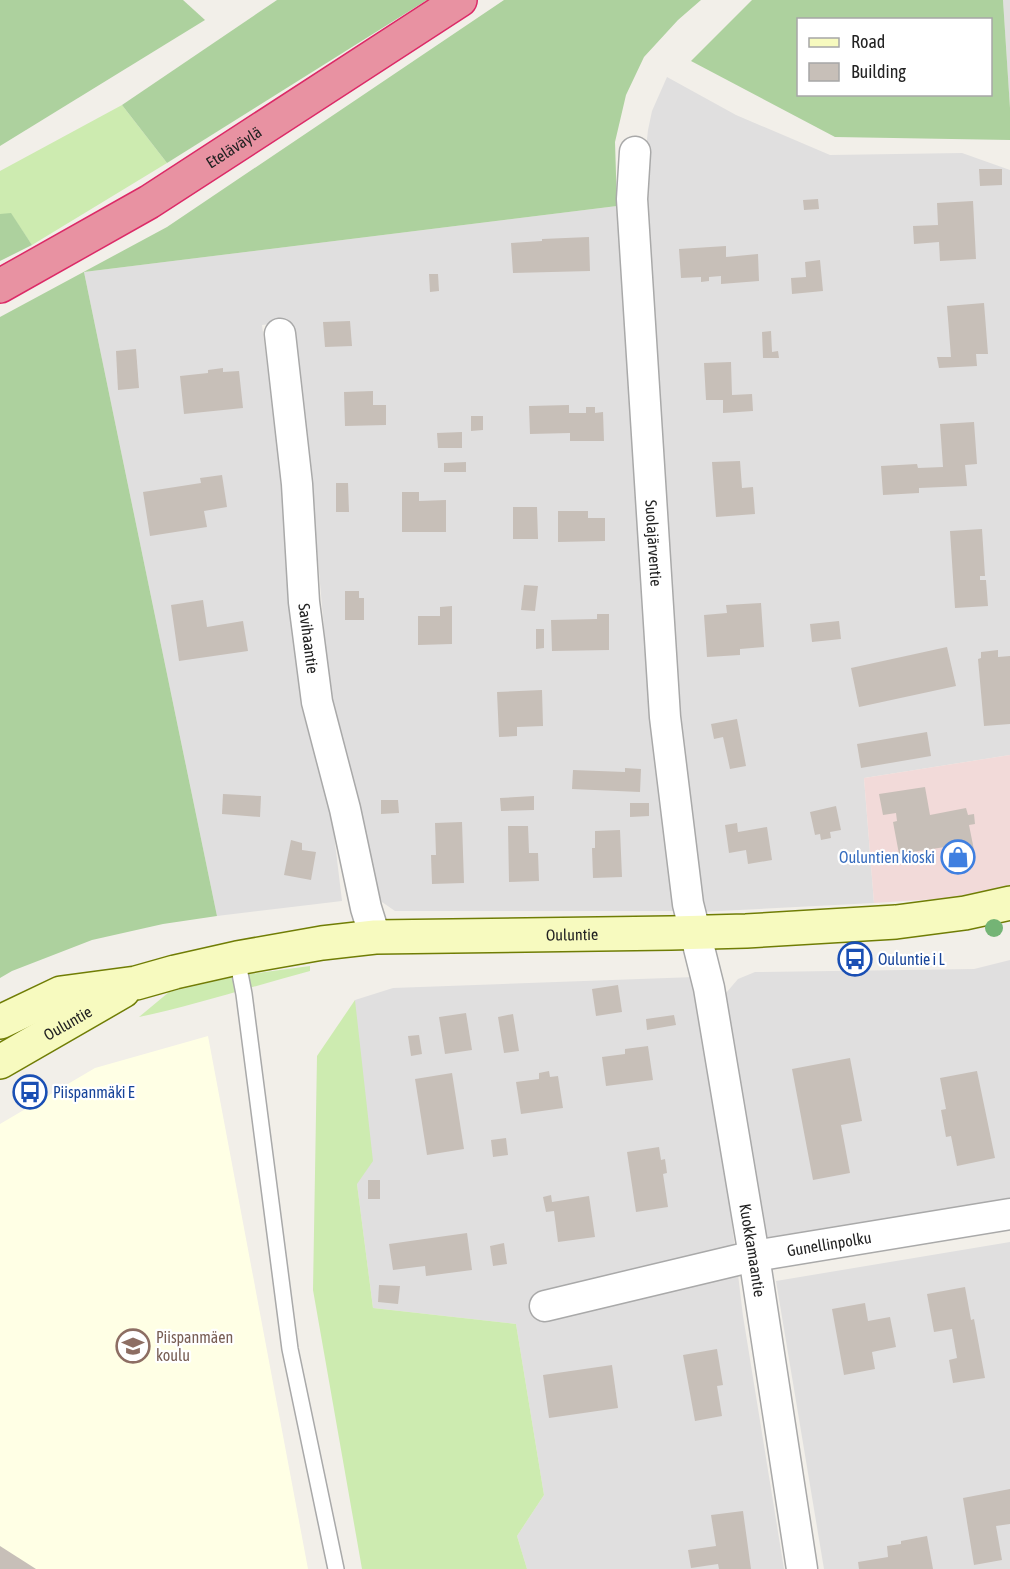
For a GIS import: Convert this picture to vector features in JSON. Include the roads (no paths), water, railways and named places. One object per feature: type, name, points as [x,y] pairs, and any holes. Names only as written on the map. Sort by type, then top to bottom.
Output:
[{"type":"highway","name":"Eteläväylä","points":[[0,286],[149,202],[460,0]]},
{"type":"main road","name":"Ouluntie","points":[[0,1022],[61,993],[136,983],[237,958],[322,943],[375,937],[695,932],[896,922],[965,913],[1010,903]]},
{"type":"main road","name":"Ouluntie","points":[[0,1062],[136,983]]},
{"type":"street","name":"Suolajärventie","points":[[635,152],[632,199],[665,717],[688,904],[695,932]]},
{"type":"street","name":"Savihaantie","points":[[280,334],[297,484],[304,602],[317,702],[375,937]]},
{"type":"street","name":"Kuokkamaantie","points":[[695,932],[709,988],[754,1256],[802,1569]]},
{"type":"street","name":"Gunellinpolku","points":[[545,1306],[754,1256],[1010,1214]]},
{"type":"lane","points":[[237,958],[244,994],[290,1349],[336,1569]]},
{"type":"place","name":"Ouluntien kioski","points":[[958,857]]},
{"type":"place","name":"Ouluntie i L","points":[[855,959]]},
{"type":"place","name":"Piispanmäki E","points":[[30,1092]]},
{"type":"place","name":"Piispanmäen koulu","points":[[133,1346]]}]
